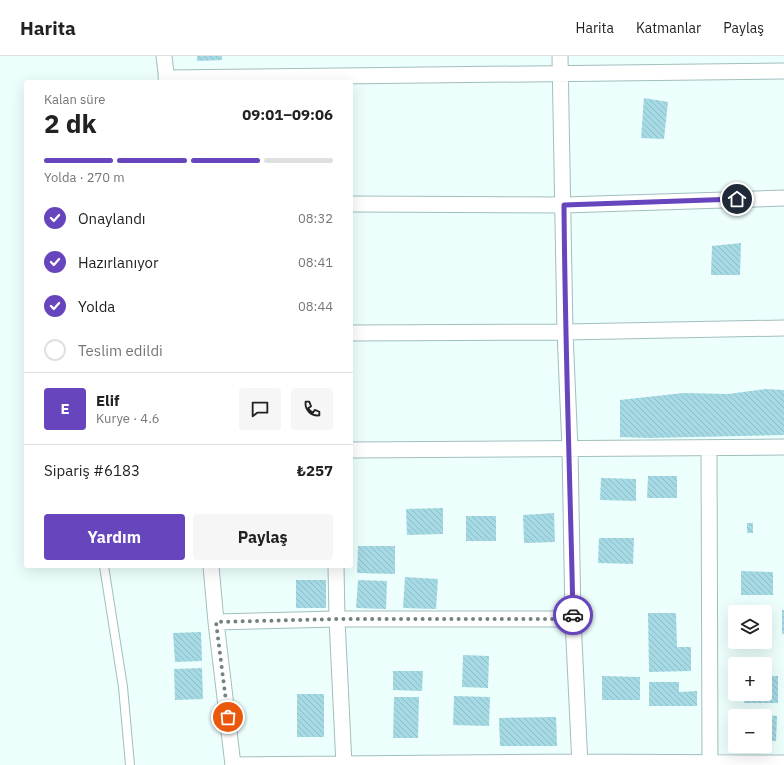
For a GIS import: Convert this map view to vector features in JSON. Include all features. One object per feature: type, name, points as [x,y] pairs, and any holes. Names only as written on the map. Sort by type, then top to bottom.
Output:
[{"type":"street","points":[[164,56],[166,80],[784,71]]},
{"type":"street","points":[[560,56],[564,205],[565,332],[570,449],[573,619],[580,763]]},
{"type":"street","points":[[353,204],[564,205],[784,198]]},
{"type":"street","points":[[353,333],[565,332],[784,328]]},
{"type":"street","points":[[353,450],[784,447]]},
{"type":"street","points":[[709,448],[710,762]]},
{"type":"street","points":[[211,568],[233,765],[710,762],[784,763]]},
{"type":"street","points":[[336,568],[344,765]]},
{"type":"street","points":[[216,622],[337,619],[573,619]]},
{"type":"lane","points":[[104,568],[123,688],[130,765]]},
{"type":"building","points":[[197,56],[222,56],[222,60],[197,61]]},
{"type":"building","points":[[644,98],[668,102],[664,139],[641,138]]},
{"type":"building","points":[[741,243],[740,275],[711,275],[712,246]]},
{"type":"building","points":[[765,389],[784,390],[784,435],[650,438],[620,437],[620,400],[683,393],[728,394]]},
{"type":"building","points":[[648,476],[677,476],[677,498],[647,498]]},
{"type":"building","points":[[601,478],[636,479],[636,501],[600,500]]},
{"type":"building","points":[[443,508],[443,534],[407,535],[406,509]]},
{"type":"building","points":[[554,513],[555,542],[524,543],[523,515]]},
{"type":"building","points":[[466,516],[496,516],[496,541],[466,541]]},
{"type":"building","points":[[747,523],[753,523],[753,533],[747,533]]},
{"type":"building","points":[[599,538],[634,538],[633,564],[598,563]]},
{"type":"building","points":[[358,546],[395,546],[395,574],[357,573]]},
{"type":"building","points":[[741,571],[773,572],[773,595],[741,595]]},
{"type":"building","points":[[405,577],[438,579],[436,609],[403,608]]},
{"type":"building","points":[[296,580],[326,580],[326,608],[296,608]]},
{"type":"building","points":[[358,580],[387,581],[386,609],[356,608]]},
{"type":"building","points":[[782,610],[784,610],[784,634],[782,634]]},
{"type":"building","points":[[648,613],[676,613],[677,647],[691,647],[691,671],[649,672]]},
{"type":"building","points":[[201,632],[202,661],[175,662],[173,633]]},
{"type":"building","points":[[463,655],[489,656],[488,688],[462,687]]},
{"type":"building","points":[[202,668],[203,699],[175,700],[174,669]]},
{"type":"building","points":[[393,671],[423,671],[422,691],[393,690]]},
{"type":"building","points":[[602,676],[640,677],[640,700],[602,700]]},
{"type":"building","points":[[772,676],[778,676],[778,703],[744,703],[744,701],[772,701]]},
{"type":"building","points":[[649,682],[679,682],[679,692],[697,691],[697,706],[649,706]]},
{"type":"building","points":[[297,694],[324,694],[324,737],[297,737]]},
{"type":"building","points":[[454,696],[490,697],[489,726],[453,725]]},
{"type":"building","points":[[394,697],[419,697],[418,738],[393,738]]},
{"type":"building","points":[[772,716],[777,716],[776,741],[772,741]]},
{"type":"building","points":[[556,717],[557,746],[500,746],[499,718]]},
{"type":"way so far","points":[[228,717],[216,622],[337,619],[573,619],[573,615]]},
{"type":"route","points":[[573,615],[570,449],[565,332],[564,205],[737,199]]}]
